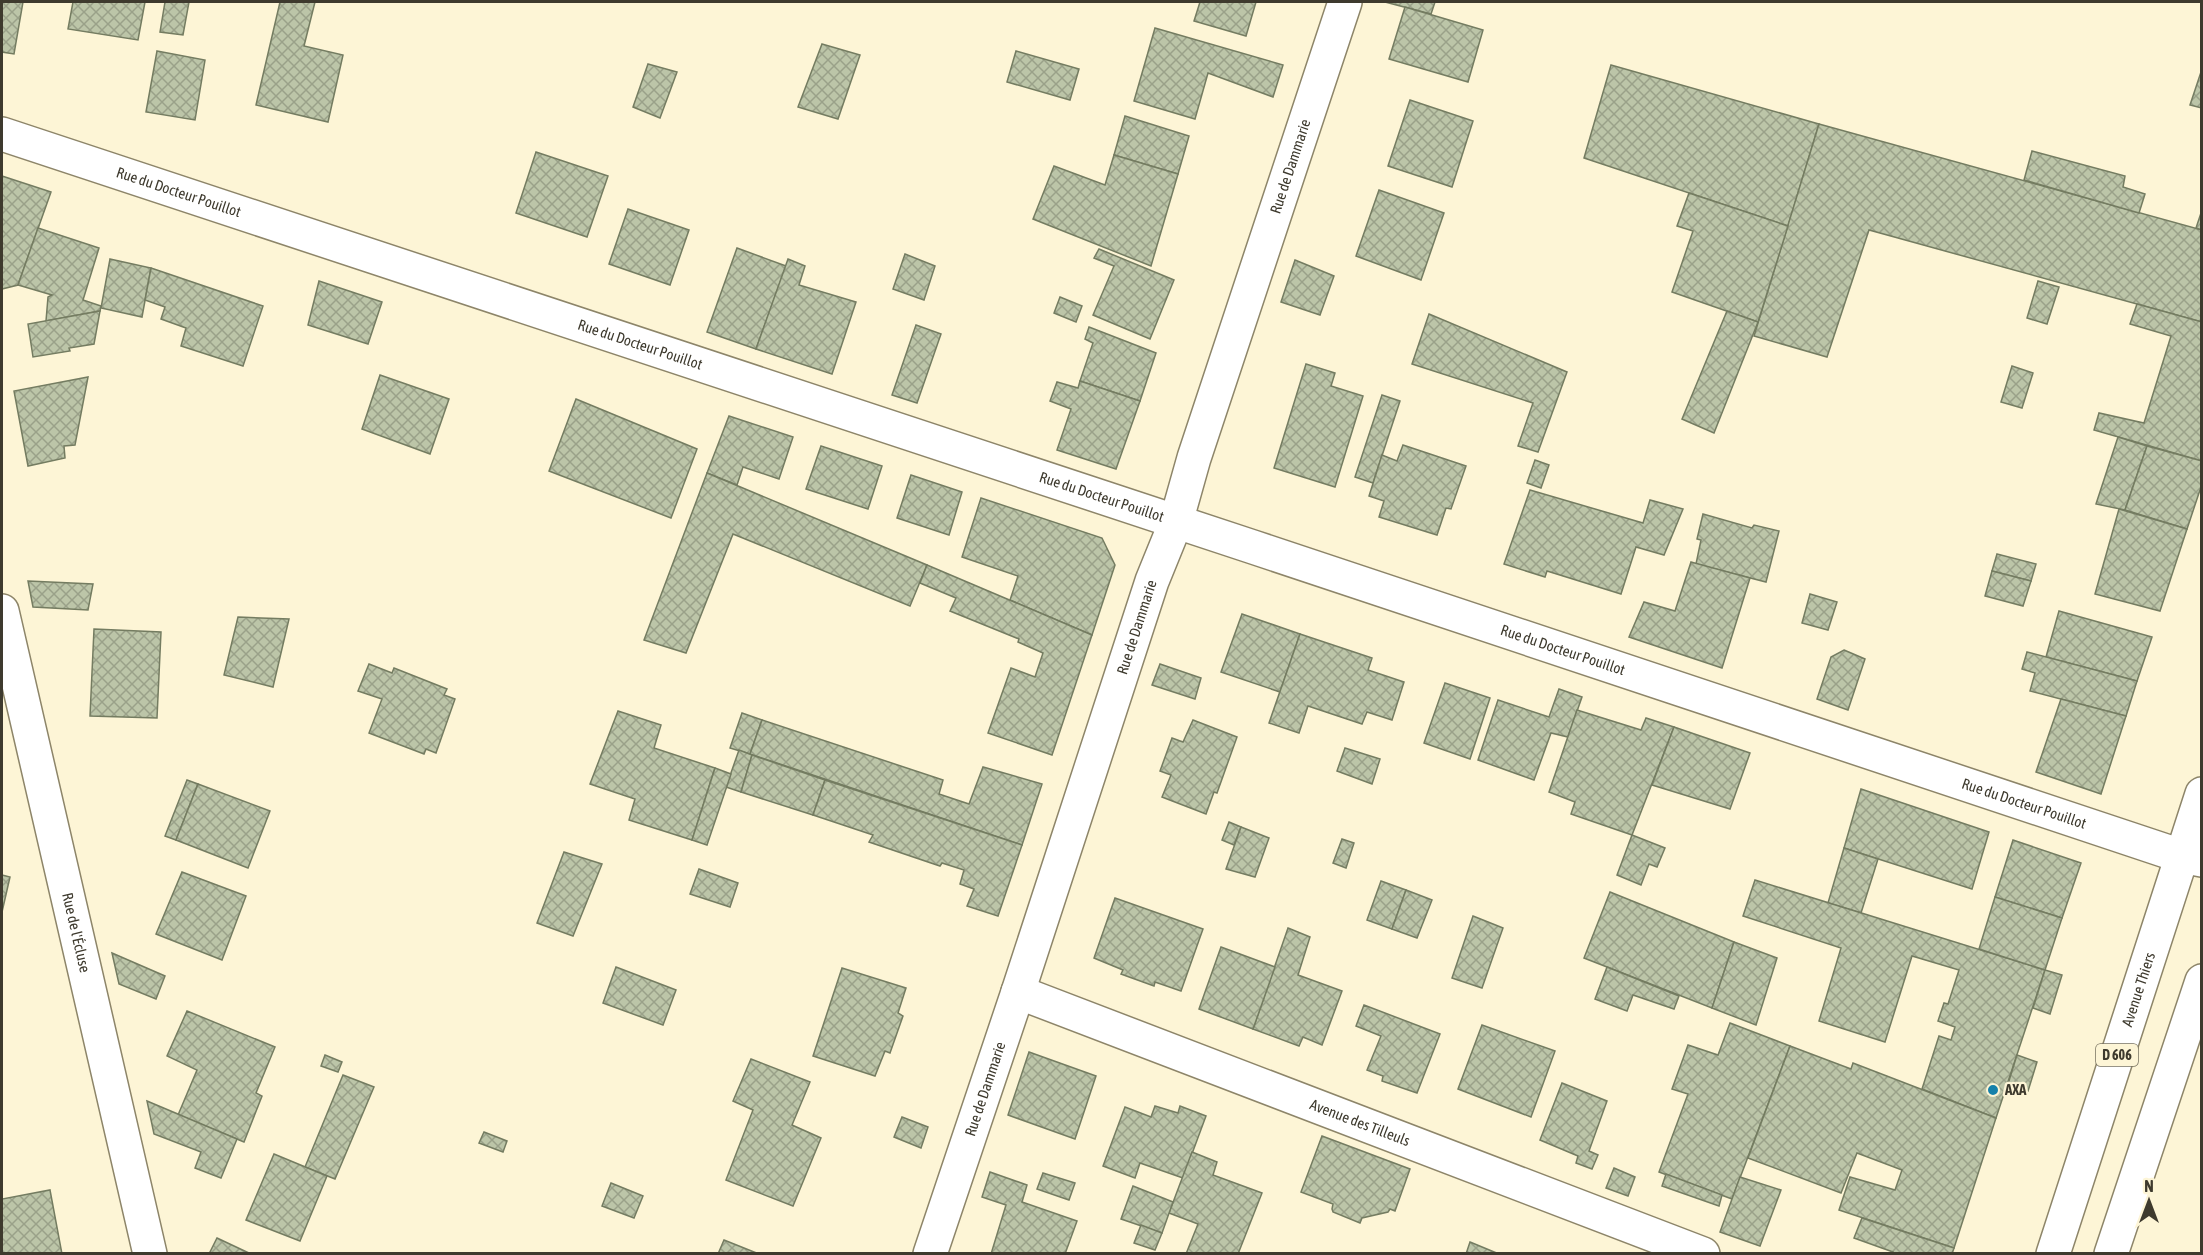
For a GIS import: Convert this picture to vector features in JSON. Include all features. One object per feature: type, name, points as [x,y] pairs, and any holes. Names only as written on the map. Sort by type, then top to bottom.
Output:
[{"type":"street","name":"Rue de Dammarie","points":[[930,1254],[1152,581],[1176,522],[1197,447],[1345,2]]},
{"type":"street","name":"Rue du Docteur Pouillot","points":[[2,134],[2191,858]]},
{"type":"street","name":"Rue de l'Écluse","points":[[2,611],[150,1254]]},
{"type":"street","name":"Avenue Thiers","points":[[2053,1254],[2191,858],[2202,794]]},
{"type":"street","points":[[2111,1254],[2202,981]]},
{"type":"street","name":"Avenue des Tilleuls","points":[[1018,992],[1703,1254]]},
{"type":"building","points":[[2,2],[23,2],[14,54],[2,52]]},
{"type":"building","points":[[73,2],[145,2],[138,40],[68,29]]},
{"type":"building","points":[[165,2],[189,2],[183,35],[160,32]]},
{"type":"building","points":[[280,2],[315,2],[304,46],[343,55],[328,122],[256,105]]},
{"type":"building","points":[[1200,2],[1256,2],[1246,36],[1194,21]]},
{"type":"building","points":[[1385,2],[1435,2],[1431,14]]},
{"type":"building","points":[[1405,7],[1483,30],[1468,82],[1389,59]]},
{"type":"building","points":[[1155,28],[1283,65],[1273,97],[1208,73],[1195,119],[1134,101]]},
{"type":"building","points":[[822,44],[860,55],[838,119],[798,107]]},
{"type":"building","points":[[157,51],[205,60],[195,120],[146,112]]},
{"type":"building","points":[[1016,51],[1079,69],[1070,100],[1007,82]]},
{"type":"building","points":[[648,64],[677,72],[660,118],[633,107]]},
{"type":"building","points":[[1611,65],[1819,124],[1788,226],[1584,158]]},
{"type":"building","points":[[2202,69],[2202,108],[2190,105]]},
{"type":"building","points":[[1410,100],[1473,121],[1452,187],[1388,166]]},
{"type":"building","points":[[1125,116],[1189,136],[1178,174],[1114,155]]},
{"type":"building","points":[[1819,124],[2202,230],[2202,322],[1869,230],[1827,357],[1754,336]]},
{"type":"building","points":[[2032,151],[2125,176],[2123,187],[2145,194],[2139,213],[2024,180]]},
{"type":"building","points":[[536,152],[608,176],[587,237],[516,213]]},
{"type":"building","points":[[1114,155],[1178,174],[1151,266],[1033,219],[1054,166],[1105,185]]},
{"type":"building","points":[[2,176],[51,192],[18,285],[2,289]]},
{"type":"building","points":[[1379,190],[1444,213],[1421,280],[1356,256]]},
{"type":"building","points":[[1689,193],[1788,226],[1758,322],[1672,292],[1693,231],[1677,226]]},
{"type":"building","points":[[628,209],[689,230],[670,285],[609,264]]},
{"type":"building","points":[[2202,210],[2202,230],[2196,228]]},
{"type":"building","points":[[38,228],[99,248],[83,300],[101,306],[100,311],[46,321],[48,297],[52,295],[18,285]]},
{"type":"building","points":[[737,248],[786,266],[756,349],[707,332]]},
{"type":"building","points":[[1099,249],[1174,280],[1150,339],[1093,315],[1114,266],[1094,258]]},
{"type":"building","points":[[905,254],[935,266],[924,300],[893,289]]},
{"type":"building","points":[[110,259],[151,268],[142,317],[101,308]]},
{"type":"building","points":[[788,259],[805,266],[799,285],[856,302],[832,374],[756,349]]},
{"type":"building","points":[[1295,260],[1334,276],[1320,315],[1281,302]]},
{"type":"building","points":[[151,268],[263,306],[243,366],[181,346],[186,328],[161,319],[165,307],[145,300]]},
{"type":"building","points":[[319,281],[382,302],[368,344],[308,325]]},
{"type":"building","points":[[2038,281],[2059,287],[2047,324],[2027,318]]},
{"type":"building","points":[[1060,297],[1082,306],[1076,322],[1054,313]]},
{"type":"building","points":[[2137,304],[2202,322],[2202,461],[2094,430],[2099,413],[2144,423],[2171,336],[2130,324]]},
{"type":"building","points":[[100,311],[94,344],[69,348],[70,351],[33,357],[28,324]]},
{"type":"building","points":[[1727,311],[1758,322],[1714,433],[1682,419]]},
{"type":"building","points":[[1429,314],[1567,372],[1538,452],[1518,446],[1533,403],[1412,364]]},
{"type":"building","points":[[916,325],[941,334],[917,403],[892,395]]},
{"type":"building","points":[[1089,327],[1156,353],[1140,401],[1080,381],[1093,343],[1085,339]]},
{"type":"building","points":[[1306,364],[1335,373],[1331,386],[1363,396],[1335,487],[1274,468]]},
{"type":"building","points":[[2012,366],[2033,373],[2022,408],[2001,402]]},
{"type":"building","points":[[380,375],[449,399],[430,454],[362,429]]},
{"type":"building","points":[[88,377],[75,445],[64,446],[65,458],[28,466],[14,391]]},
{"type":"building","points":[[1080,381],[1140,401],[1116,469],[1057,450],[1071,409],[1050,401],[1057,382],[1078,388]]},
{"type":"building","points":[[1382,395],[1400,401],[1373,483],[1355,477]]},
{"type":"building","points":[[576,399],[697,449],[671,518],[549,471]]},
{"type":"building","points":[[729,416],[793,437],[779,479],[743,467],[737,485],[707,473]]},
{"type":"building","points":[[2118,437],[2147,446],[2125,510],[2096,504]]},
{"type":"building","points":[[1403,445],[1466,466],[1451,509],[1446,508],[1437,535],[1379,517],[1384,501],[1369,496],[1382,455],[1397,461]]},
{"type":"building","points":[[821,446],[882,466],[868,509],[806,489]]},
{"type":"building","points":[[2147,446],[2202,461],[2202,484],[2187,529],[2125,510]]},
{"type":"building","points":[[1535,460],[1549,465],[1541,488],[1527,483]]},
{"type":"building","points":[[707,473],[927,565],[910,606],[733,534],[686,653],[644,640]]},
{"type":"building","points":[[911,475],[962,492],[949,535],[897,518]]},
{"type":"building","points":[[1530,490],[1643,523],[1650,500],[1683,509],[1664,555],[1636,547],[1621,594],[1547,571],[1545,577],[1504,564]]},
{"type":"building","points":[[981,498],[1102,538],[1115,565],[1092,635],[1010,600],[1018,576],[962,557]]},
{"type":"building","points":[[2119,509],[2187,529],[2160,611],[2095,594]]},
{"type":"building","points":[[1703,514],[1752,528],[1754,525],[1779,531],[1766,582],[1696,564],[1701,540],[1697,539]]},
{"type":"building","points":[[1997,554],[2036,564],[2031,581],[1992,571]]},
{"type":"building","points":[[1691,562],[1750,578],[1722,668],[1629,637],[1644,602],[1675,611]]},
{"type":"building","points":[[927,565],[1092,635],[1052,755],[988,733],[1011,668],[1035,677],[1043,653],[1018,642],[1019,639],[950,611],[956,598],[920,583]]},
{"type":"building","points":[[1992,571],[2031,581],[2023,606],[1985,596]]},
{"type":"building","points":[[28,581],[93,584],[88,610],[33,607]]},
{"type":"building","points":[[1810,594],[1837,602],[1828,630],[1802,623]]},
{"type":"building","points":[[2059,611],[2152,637],[2137,681],[2046,657]]},
{"type":"building","points":[[1242,614],[1300,634],[1280,692],[1221,672]]},
{"type":"building","points":[[238,617],[289,619],[273,687],[224,675]]},
{"type":"building","points":[[94,629],[161,632],[157,718],[90,716]]},
{"type":"building","points":[[1300,634],[1372,658],[1368,670],[1404,682],[1392,720],[1367,712],[1362,724],[1308,706],[1299,733],[1269,723]]},
{"type":"building","points":[[1844,650],[1865,659],[1848,710],[1817,699],[1831,657]]},
{"type":"building","points":[[2027,652],[2137,681],[2126,716],[2030,691],[2035,673],[2022,669]]},
{"type":"building","points":[[369,664],[392,673],[394,668],[447,689],[444,695],[455,699],[436,753],[426,749],[424,754],[369,733],[382,699],[358,691]]},
{"type":"building","points":[[1160,664],[1201,678],[1195,699],[1152,685]]},
{"type":"building","points":[[1445,683],[1490,698],[1470,759],[1424,743]]},
{"type":"building","points":[[1559,689],[1582,697],[1568,737],[1551,733],[1534,780],[1478,760],[1498,700],[1549,717]]},
{"type":"building","points":[[2061,699],[2126,716],[2101,794],[2036,772]]},
{"type":"building","points":[[1577,710],[1641,730],[1646,718],[1674,727],[1632,835],[1571,814],[1575,802],[1549,792]]},
{"type":"building","points":[[618,711],[661,725],[654,748],[715,768],[692,840],[629,820],[635,799],[590,784]]},
{"type":"building","points":[[742,713],[762,720],[750,754],[730,748]]},
{"type":"building","points":[[762,720],[943,780],[939,794],[969,804],[983,767],[1042,784],[1022,845],[750,754]]},
{"type":"building","points":[[1193,720],[1237,737],[1217,793],[1214,792],[1206,814],[1162,797],[1171,775],[1160,771],[1172,738],[1183,742]]},
{"type":"building","points":[[1674,727],[1750,753],[1730,809],[1652,785]]},
{"type":"building","points":[[1345,748],[1380,759],[1372,784],[1337,771]]},
{"type":"building","points":[[739,750],[752,755],[741,792],[726,787]]},
{"type":"building","points":[[752,755],[825,780],[813,815],[741,792]]},
{"type":"building","points":[[715,768],[731,774],[707,845],[692,840]]},
{"type":"building","points":[[187,780],[198,784],[176,840],[165,836]]},
{"type":"building","points":[[825,780],[1022,845],[998,916],[967,906],[974,889],[960,884],[964,870],[942,863],[940,866],[869,842],[873,835],[813,815]]},
{"type":"building","points":[[198,784],[270,811],[248,868],[176,840]]},
{"type":"building","points":[[1861,789],[1989,832],[1972,889],[1844,848]]},
{"type":"building","points":[[1229,822],[1241,827],[1234,845],[1222,840]]},
{"type":"building","points":[[1241,827],[1269,838],[1255,877],[1226,869]]},
{"type":"building","points":[[1632,835],[1665,848],[1657,867],[1649,864],[1641,885],[1617,875]]},
{"type":"building","points":[[1342,839],[1354,843],[1346,868],[1333,863]]},
{"type":"building","points":[[2013,840],[2081,863],[2062,918],[1995,897]]},
{"type":"building","points":[[1844,848],[1878,859],[1861,913],[1828,903]]},
{"type":"building","points":[[564,852],[602,864],[573,936],[537,923]]},
{"type":"building","points":[[699,869],[738,883],[730,907],[690,894]]},
{"type":"building","points":[[182,872],[246,896],[222,960],[156,934]]},
{"type":"building","points":[[2,875],[10,877],[2,912]]},
{"type":"building","points":[[1755,880],[2045,970],[1996,1118],[1922,1089],[1939,1036],[1951,1040],[1955,1027],[1938,1021],[1944,1003],[1948,1004],[1959,970],[1912,956],[1885,1042],[1819,1021],[1841,948],[1743,916]]},
{"type":"building","points":[[1381,881],[1406,890],[1392,929],[1367,920]]},
{"type":"building","points":[[1406,890],[1432,900],[1417,938],[1392,929]]},
{"type":"building","points":[[1610,892],[1734,942],[1712,1008],[1584,958]]},
{"type":"building","points":[[1995,897],[2062,918],[2045,970],[1979,949]]},
{"type":"building","points":[[1115,898],[1203,929],[1181,991],[1155,982],[1154,986],[1121,974],[1123,970],[1094,958]]},
{"type":"building","points":[[1473,916],[1503,928],[1482,988],[1452,978]]},
{"type":"building","points":[[1288,928],[1310,937],[1298,975],[1342,991],[1322,1045],[1303,1037],[1299,1046],[1253,1029]]},
{"type":"building","points":[[1734,942],[1777,958],[1756,1025],[1712,1008]]},
{"type":"building","points":[[1221,947],[1275,967],[1253,1029],[1199,1009]]},
{"type":"building","points":[[112,953],[165,976],[156,999],[119,984]]},
{"type":"building","points":[[616,967],[676,990],[663,1025],[603,1003]]},
{"type":"building","points":[[1607,967],[1679,996],[1674,1009],[1633,995],[1627,1011],[1595,999]]},
{"type":"building","points":[[842,968],[906,988],[898,1013],[903,1016],[890,1053],[885,1051],[875,1076],[813,1056]]},
{"type":"building","points":[[2045,970],[2062,975],[2050,1014],[2033,1008]]},
{"type":"building","points":[[1364,1005],[1440,1034],[1417,1093],[1382,1081],[1383,1076],[1367,1070],[1381,1036],[1356,1026]]},
{"type":"building","points":[[187,1011],[275,1047],[256,1093],[262,1096],[244,1142],[178,1115],[197,1070],[167,1056]]},
{"type":"building","points":[[1730,1023],[1790,1046],[1732,1199],[1659,1172],[1688,1094],[1672,1089],[1688,1045],[1718,1055]]},
{"type":"building","points":[[1482,1025],[1555,1051],[1531,1117],[1458,1089]]},
{"type":"building","points":[[1790,1046],[1851,1069],[1853,1063],[1996,1118],[1954,1248],[1839,1210],[1850,1177],[1895,1190],[1902,1170],[1857,1153],[1841,1193],[1748,1158]]},
{"type":"building","points":[[1029,1052],[1096,1076],[1075,1139],[1008,1115]]},
{"type":"building","points":[[325,1055],[342,1062],[338,1072],[321,1066]]},
{"type":"building","points":[[2017,1055],[2037,1062],[2028,1091],[2008,1084]]},
{"type":"building","points":[[751,1059],[810,1082],[792,1125],[821,1138],[793,1206],[726,1180],[753,1110],[733,1101]]},
{"type":"building","points":[[343,1075],[374,1087],[335,1179],[305,1167]]},
{"type":"building","points":[[1562,1083],[1607,1101],[1589,1151],[1598,1155],[1592,1169],[1576,1163],[1578,1156],[1540,1140]]},
{"type":"building","points":[[147,1101],[237,1139],[221,1178],[195,1168],[201,1152],[154,1134]]},
{"type":"building","points":[[1155,1106],[1178,1113],[1180,1106],[1206,1116],[1183,1178],[1140,1163],[1135,1178],[1103,1166],[1125,1107],[1151,1117]]},
{"type":"building","points":[[902,1117],[928,1127],[921,1148],[894,1137]]},
{"type":"building","points":[[484,1132],[507,1141],[503,1152],[479,1143]]},
{"type":"building","points":[[1322,1136],[1410,1169],[1395,1211],[1390,1209],[1388,1212],[1362,1218],[1360,1223],[1333,1212],[1333,1204],[1301,1192]]},
{"type":"building","points":[[1192,1152],[1217,1162],[1213,1175],[1262,1193],[1238,1254],[1186,1254],[1198,1224],[1169,1213]]},
{"type":"building","points":[[274,1154],[327,1176],[300,1241],[246,1220]]},
{"type":"building","points":[[1614,1168],[1635,1177],[1628,1196],[1606,1188]]},
{"type":"building","points":[[990,1172],[1027,1185],[1022,1202],[1077,1221],[1065,1254],[991,1254],[1006,1205],[982,1197]]},
{"type":"building","points":[[1043,1173],[1075,1183],[1069,1200],[1037,1189]]},
{"type":"building","points":[[1666,1174],[1722,1195],[1719,1206],[1662,1186]]},
{"type":"building","points":[[1740,1177],[1781,1190],[1760,1246],[1720,1232]]},
{"type":"building","points":[[611,1183],[643,1196],[634,1218],[602,1206]]},
{"type":"building","points":[[1133,1186],[1173,1202],[1162,1233],[1121,1219]]},
{"type":"building","points":[[50,1190],[62,1254],[2,1254],[2,1199]]},
{"type":"building","points":[[1862,1218],[1954,1248],[1952,1254],[1892,1254],[1893,1252],[1854,1238]]},
{"type":"building","points":[[1141,1225],[1162,1233],[1155,1250],[1134,1243]]},
{"type":"building","points":[[217,1238],[251,1254],[209,1254]]},
{"type":"building","points":[[724,1240],[759,1254],[718,1254]]},
{"type":"building","points":[[1470,1242],[1499,1254],[1466,1254]]},
{"type":"place","name":"AXA","points":[[1993,1090]]}]
